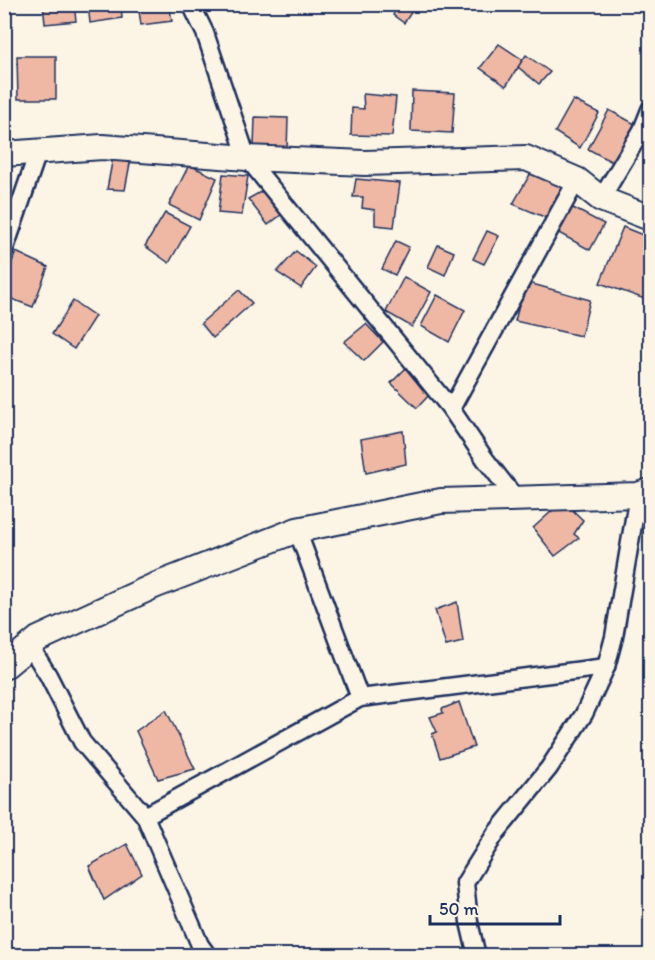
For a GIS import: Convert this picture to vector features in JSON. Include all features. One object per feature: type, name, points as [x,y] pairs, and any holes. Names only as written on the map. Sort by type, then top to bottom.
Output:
[{"type":"street","points":[[191,4],[205,33],[247,158],[451,409],[516,500]]},
{"type":"street","points":[[602,199],[651,110]]},
{"type":"street","points":[[4,154],[102,147],[247,158],[365,163],[526,158],[577,180],[602,199],[651,218]]},
{"type":"street","points":[[4,251],[38,152]]},
{"type":"street","points":[[451,409],[577,180]]},
{"type":"street","points":[[4,667],[38,639],[154,586],[297,530],[441,501],[516,500],[644,493],[606,667],[584,714],[549,768],[496,833],[465,884],[469,922],[477,956]]},
{"type":"street","points":[[297,530],[360,698]]},
{"type":"street","points":[[30,646],[48,675],[82,742],[145,816],[200,945],[208,956]]},
{"type":"street","points":[[145,816],[360,698],[606,667]]},
{"type":"building","points":[[43,4],[74,4],[76,21],[45,24]]},
{"type":"building","points":[[88,4],[121,4],[122,18],[90,23]]},
{"type":"building","points":[[138,4],[169,4],[172,21],[141,25]]},
{"type":"building","points":[[399,4],[408,4],[414,8],[404,23],[393,15]]},
{"type":"building","points":[[499,44],[523,60],[506,86],[480,68]]},
{"type":"building","points":[[526,55],[550,72],[539,84],[518,67]]},
{"type":"building","points":[[17,56],[56,56],[56,99],[18,99]]},
{"type":"building","points":[[4,82],[6,129],[4,130]]},
{"type":"building","points":[[412,91],[455,93],[452,133],[411,131]]},
{"type":"building","points":[[363,94],[396,97],[392,136],[351,135],[352,108],[364,109]]},
{"type":"building","points":[[573,100],[599,113],[580,148],[555,132]]},
{"type":"building","points":[[609,110],[635,124],[614,163],[588,149]]},
{"type":"building","points":[[255,117],[288,118],[287,150],[254,147]]},
{"type":"building","points":[[113,157],[131,158],[125,190],[107,189]]},
{"type":"building","points":[[189,165],[217,178],[199,220],[169,205]]},
{"type":"building","points":[[532,171],[565,185],[549,219],[513,204]]},
{"type":"building","points":[[223,174],[248,176],[242,215],[218,213]]},
{"type":"building","points":[[356,179],[400,183],[394,227],[375,225],[375,210],[362,208],[363,197],[353,197]]},
{"type":"building","points":[[264,190],[282,214],[268,225],[248,199]]},
{"type":"building","points":[[571,207],[604,224],[590,250],[555,231]]},
{"type":"building","points":[[165,213],[190,226],[169,263],[145,246]]},
{"type":"building","points":[[623,227],[650,238],[650,301],[600,283]]},
{"type":"building","points":[[487,231],[499,236],[484,264],[473,259]]},
{"type":"building","points":[[396,241],[409,247],[395,275],[382,269]]},
{"type":"building","points":[[438,245],[454,252],[445,275],[428,267]]},
{"type":"building","points":[[296,251],[316,267],[301,288],[277,272]]},
{"type":"building","points":[[16,252],[48,267],[33,307],[4,296],[4,282]]},
{"type":"building","points":[[404,277],[431,292],[412,327],[386,312]]},
{"type":"building","points":[[525,282],[590,300],[581,336],[515,321]]},
{"type":"building","points":[[239,290],[252,303],[213,338],[201,323]]},
{"type":"building","points":[[437,295],[465,310],[449,342],[421,326]]},
{"type":"building","points":[[73,301],[95,316],[74,349],[52,334]]},
{"type":"building","points":[[366,324],[383,342],[364,361],[344,342]]},
{"type":"building","points":[[407,367],[431,393],[417,408],[391,383]]},
{"type":"building","points":[[403,431],[406,464],[366,473],[361,439]]},
{"type":"building","points":[[563,501],[583,520],[574,534],[579,538],[555,556],[533,528]]},
{"type":"building","points":[[457,602],[463,642],[446,646],[435,610]]},
{"type":"building","points":[[459,702],[474,747],[440,758],[432,734],[437,732],[430,717],[443,713],[442,709]]},
{"type":"building","points":[[166,710],[195,769],[158,779],[136,731]]},
{"type":"building","points":[[127,844],[142,874],[104,900],[89,866]]}]
